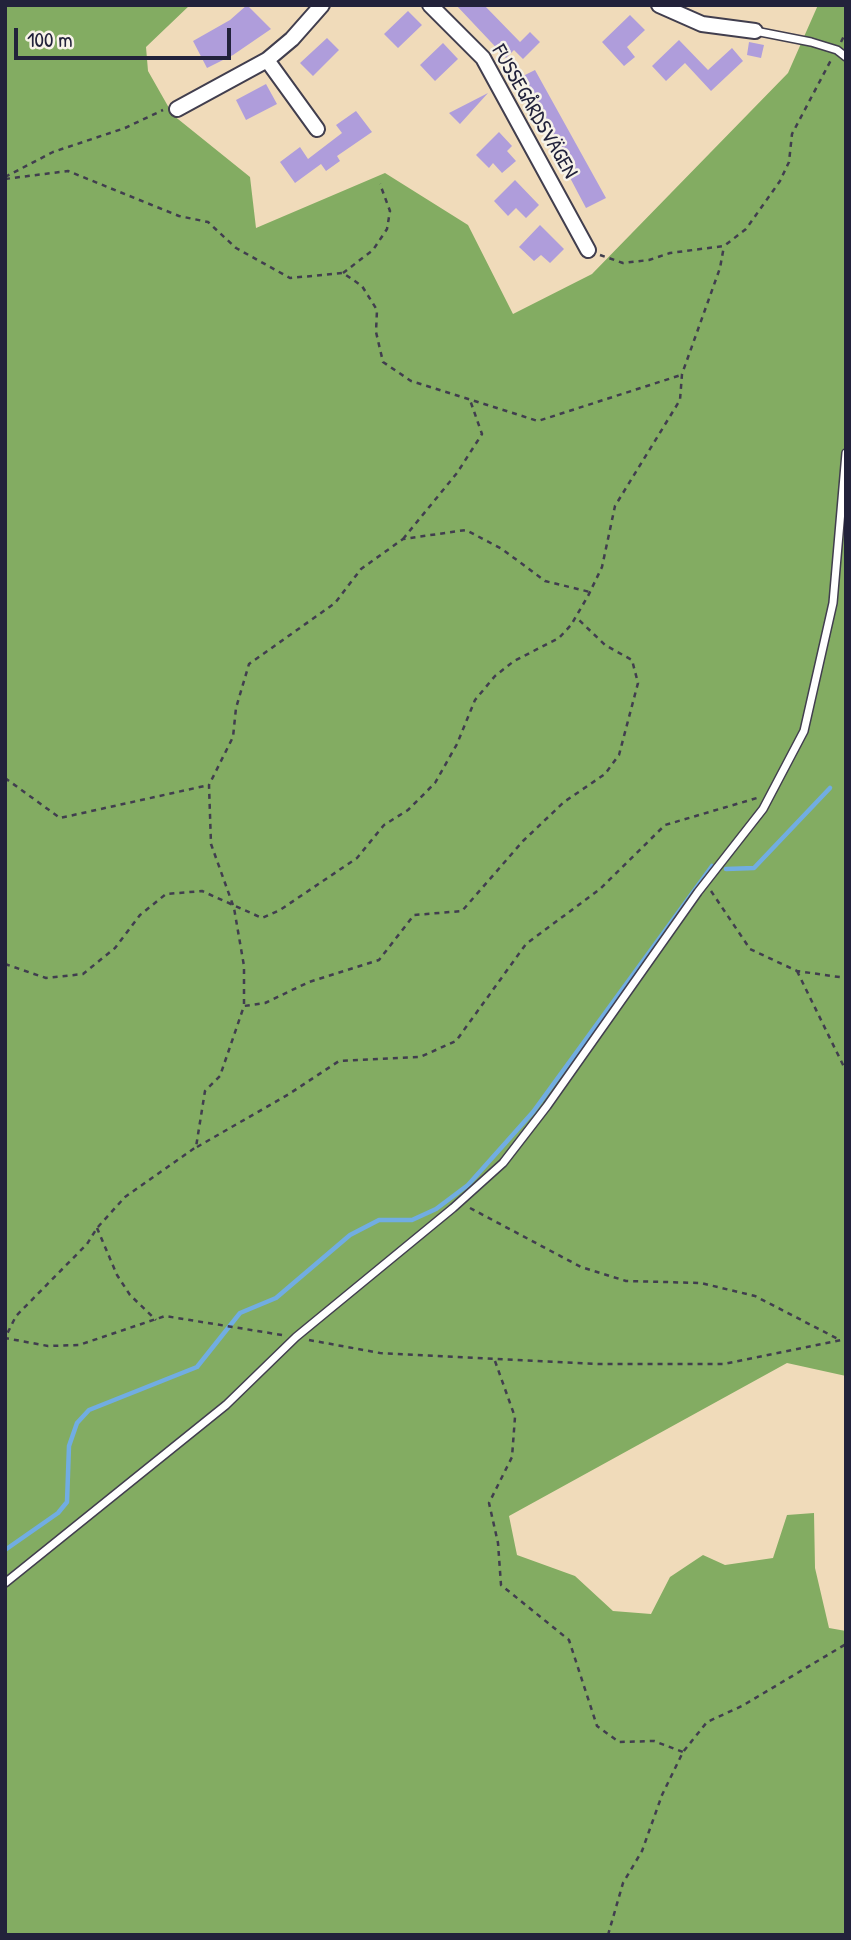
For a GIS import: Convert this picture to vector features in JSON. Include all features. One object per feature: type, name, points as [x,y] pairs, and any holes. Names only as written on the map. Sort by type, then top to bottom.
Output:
[{"type":"street","points":[[177,109],[267,60],[292,39],[322,5]]},
{"type":"street","name":"FUSSEGÅRDSVÄGEN","points":[[430,5],[483,58],[588,250]]},
{"type":"street","points":[[659,5],[702,24],[755,31]]},
{"type":"street","points":[[267,60],[317,129]]},
{"type":"lane","points":[[755,31],[836,50],[846,57]]},
{"type":"lane","points":[[5,1583],[226,1405],[296,1337],[459,1202],[503,1163],[547,1106],[771,794],[804,732],[833,603],[846,453]]},
{"type":"path","points":[[588,250],[623,263],[649,260],[670,253],[724,246],[746,229],[780,181],[789,162],[792,134],[836,50]]},
{"type":"path","points":[[5,178],[53,152],[124,128],[161,110],[177,109]]},
{"type":"path","points":[[5,178],[68,171],[179,216],[208,222],[236,248],[290,278],[343,273],[373,250],[387,229],[390,211],[380,184]]},
{"type":"path","points":[[5,964],[46,978],[83,974],[115,948],[140,915],[166,894],[202,891],[234,908],[262,918],[280,910],[357,858],[384,825],[408,810],[435,783],[457,744],[475,700],[495,676],[514,661],[559,638],[576,617],[602,567],[615,506],[680,400],[682,374],[720,268],[724,246]]},
{"type":"path","points":[[343,273],[362,286],[377,310],[376,332],[383,362],[411,381],[538,421],[682,374]]},
{"type":"path","points":[[196,1147],[205,1091],[220,1076],[244,1006],[244,966],[234,908],[211,845],[209,785],[233,737],[236,708],[249,664],[335,603],[361,569],[403,539],[457,473],[482,434],[470,399]]},
{"type":"path","points":[[403,539],[466,530],[502,549],[545,581],[590,592]]},
{"type":"path","points":[[244,1006],[265,1003],[309,982],[379,960],[414,915],[462,911],[523,841],[564,802],[605,774],[619,755],[639,683],[632,660],[605,645],[576,617]]},
{"type":"path","points":[[5,778],[60,818],[209,785]]},
{"type":"path","points":[[771,794],[665,825],[600,889],[526,944],[456,1041],[420,1057],[339,1061],[289,1094],[250,1113],[196,1147],[125,1197],[97,1228],[87,1244],[16,1316],[5,1338],[48,1346],[79,1345],[165,1317],[380,1353],[495,1361],[724,1364],[846,1339]]},
{"type":"path","points":[[705,883],[750,948],[797,971],[846,978]]},
{"type":"path","points":[[797,971],[846,1071]]},
{"type":"path","points":[[459,1202],[581,1267],[626,1281],[701,1283],[755,1296],[840,1340]]},
{"type":"path","points":[[97,1228],[117,1275],[130,1294],[156,1320]]},
{"type":"path","points":[[495,1361],[515,1417],[512,1457],[489,1503],[498,1544],[501,1585],[569,1640],[597,1726],[619,1742],[654,1741],[683,1752]]},
{"type":"path","points":[[608,1935],[623,1883],[642,1851],[662,1795],[683,1752],[707,1722],[742,1706],[846,1644]]},
{"type":"green space","points":[[5,5],[190,5],[146,47],[148,71],[173,115],[250,177],[256,228],[385,173],[468,225],[513,314],[592,274],[788,73],[818,5],[846,5],[846,1376],[787,1363],[509,1516],[517,1555],[575,1576],[613,1611],[651,1614],[670,1577],[703,1555],[725,1565],[773,1558],[787,1515],[814,1513],[815,1568],[829,1628],[846,1631],[846,1935],[5,1935]]},
{"type":"building","points":[[247,5],[271,29],[233,55],[207,68],[193,41],[230,20]]},
{"type":"building","points":[[456,5],[484,5],[520,42],[530,32],[540,42],[523,59],[514,50],[506,58]]},
{"type":"building","points":[[408,11],[422,25],[398,48],[384,34]]},
{"type":"building","points":[[630,15],[645,30],[627,47],[635,57],[624,66],[602,42]]},
{"type":"building","points":[[327,38],[339,50],[313,76],[300,63]]},
{"type":"building","points":[[679,40],[708,70],[732,48],[743,61],[711,91],[685,63],[666,81],[652,66]]},
{"type":"building","points":[[749,42],[764,45],[761,58],[747,55]]},
{"type":"building","points":[[443,43],[458,59],[435,81],[420,65]]},
{"type":"building","points":[[535,70],[606,198],[586,208],[568,174],[574,171],[561,157],[517,79]]},
{"type":"building","points":[[266,84],[277,104],[246,120],[236,100]]},
{"type":"building","points":[[488,93],[460,124],[449,113]]},
{"type":"building","points":[[356,111],[372,132],[337,156],[340,161],[326,171],[321,164],[295,183],[280,162],[300,147],[308,159],[342,133],[336,125]]},
{"type":"building","points":[[499,132],[512,146],[507,151],[516,161],[502,173],[493,163],[489,168],[476,155]]},
{"type":"building","points":[[515,180],[539,205],[526,218],[516,208],[508,216],[494,201]]},
{"type":"building","points":[[540,225],[564,249],[550,263],[541,255],[534,261],[519,247]]},
{"type":"waterway","points":[[726,869],[754,868],[830,788]]},
{"type":"waterway","points":[[5,1550],[58,1513],[67,1502],[69,1446],[77,1423],[89,1410],[197,1367],[240,1313],[276,1298],[350,1235],[379,1220],[412,1220],[436,1209],[468,1185],[533,1112],[712,866]]}]
